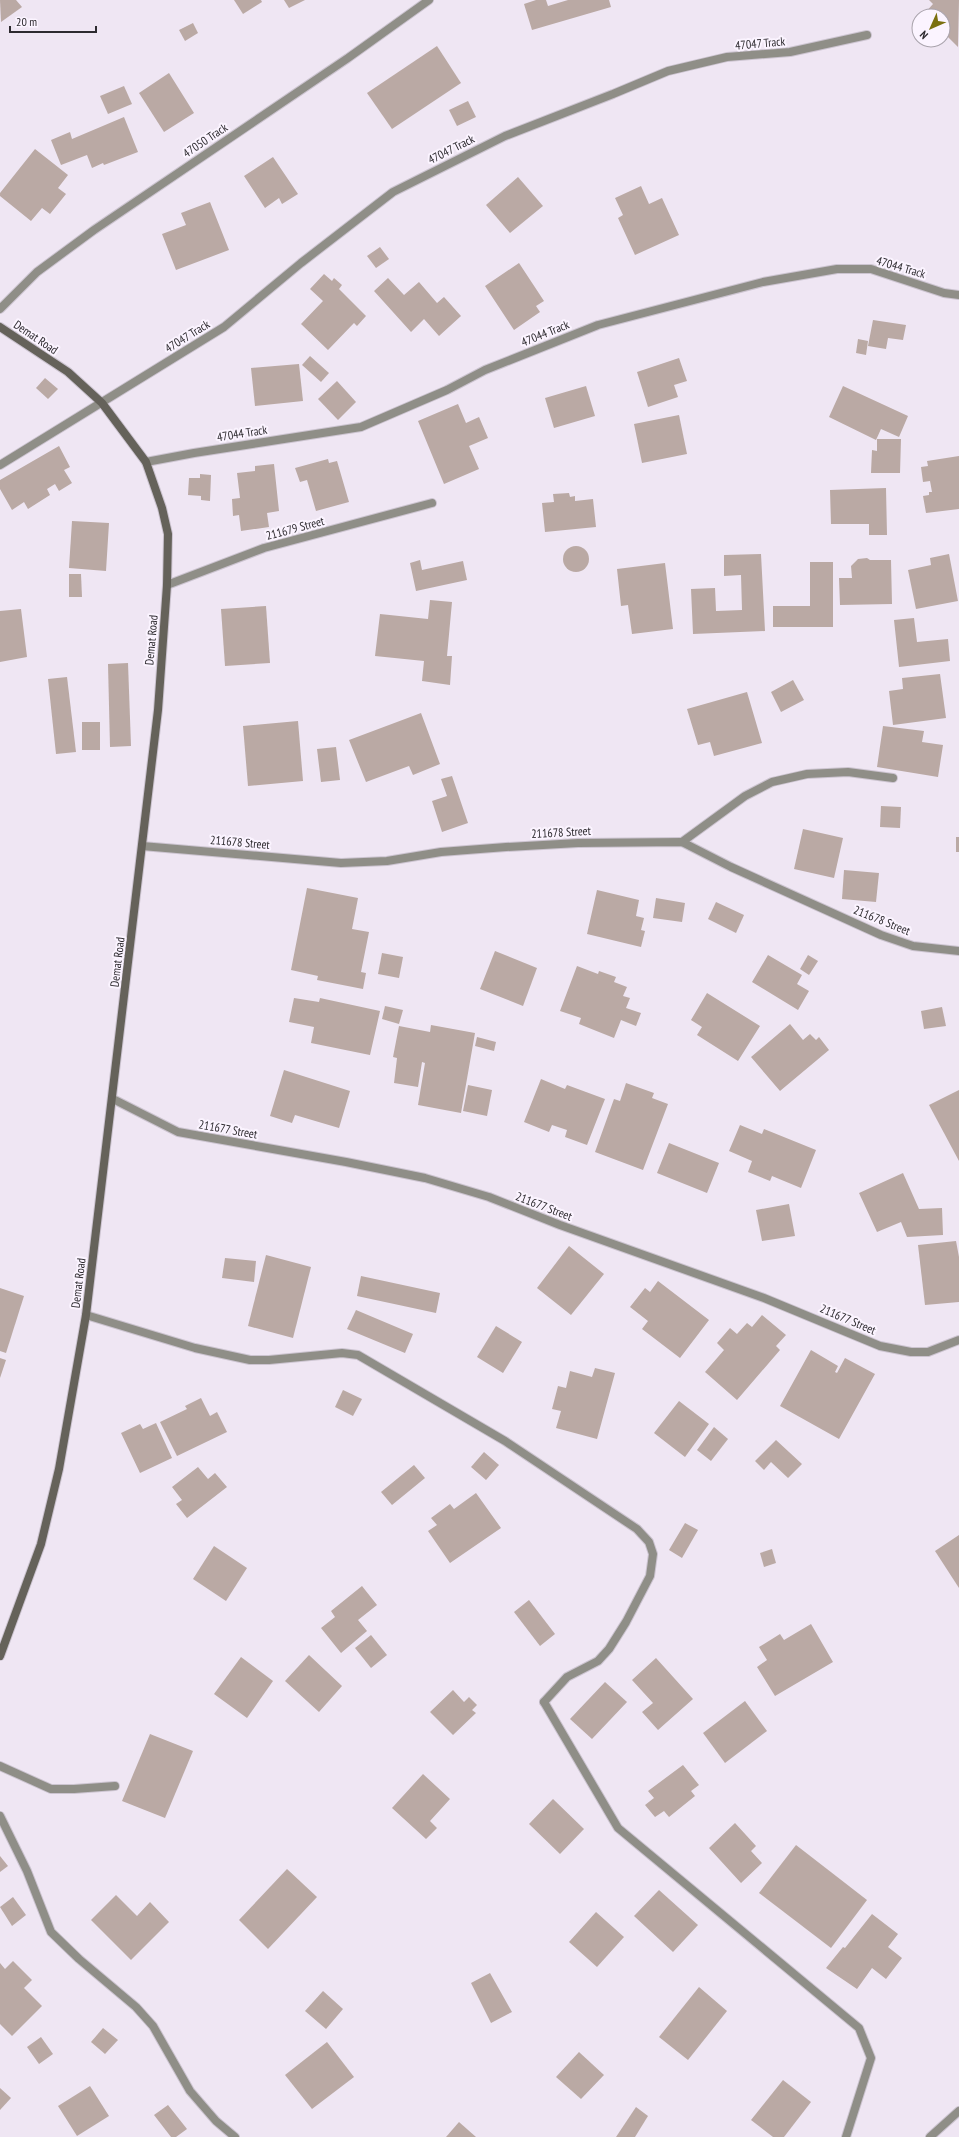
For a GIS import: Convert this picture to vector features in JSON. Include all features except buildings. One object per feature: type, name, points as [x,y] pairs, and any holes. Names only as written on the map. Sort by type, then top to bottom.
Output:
[{"type":"street","name":"47050 Track","points":[[0,308],[37,272],[94,230],[348,58],[429,0]]},
{"type":"street","name":"47047 Track","points":[[0,465],[224,327],[301,263],[393,192],[505,136],[668,71],[727,57],[790,52],[867,35]]},
{"type":"street","name":"47044 Track","points":[[146,462],[361,426],[447,390],[485,370],[598,325],[763,282],[837,269],[871,269],[944,293],[959,295]]},
{"type":"street","name":"Demat Road","points":[[0,327],[68,372],[102,403],[146,462],[162,508],[168,534],[167,585],[158,710],[113,1099],[86,1315],[59,1469],[43,1537],[0,1656]]},
{"type":"street","name":"211679 Street","points":[[167,585],[264,548],[432,503]]},
{"type":"street","points":[[682,842],[745,796],[772,782],[808,774],[848,772],[893,778]]},
{"type":"street","name":"211678 Street","points":[[142,846],[341,863],[386,861],[440,852],[506,847],[578,843],[682,842],[731,867],[881,935],[914,946],[959,951]]},
{"type":"street","name":"211677 Street","points":[[113,1099],[178,1132],[425,1178],[489,1197],[560,1225],[764,1298],[880,1346],[911,1352],[928,1352],[959,1340]]},
{"type":"street","points":[[86,1315],[195,1348],[250,1360],[269,1360],[342,1353],[358,1355],[505,1441],[637,1529],[649,1542],[653,1554],[650,1576],[609,1649],[593,1664],[567,1677],[544,1702],[618,1828],[860,2028],[871,2058],[846,2137]]},
{"type":"street","points":[[0,1766],[51,1788],[115,1786]]},
{"type":"street","points":[[0,1816],[28,1871],[51,1932],[79,1959],[136,2007],[153,2026],[190,2091],[216,2122],[235,2137]]},
{"type":"street","points":[[930,2137],[959,2110]]}]
